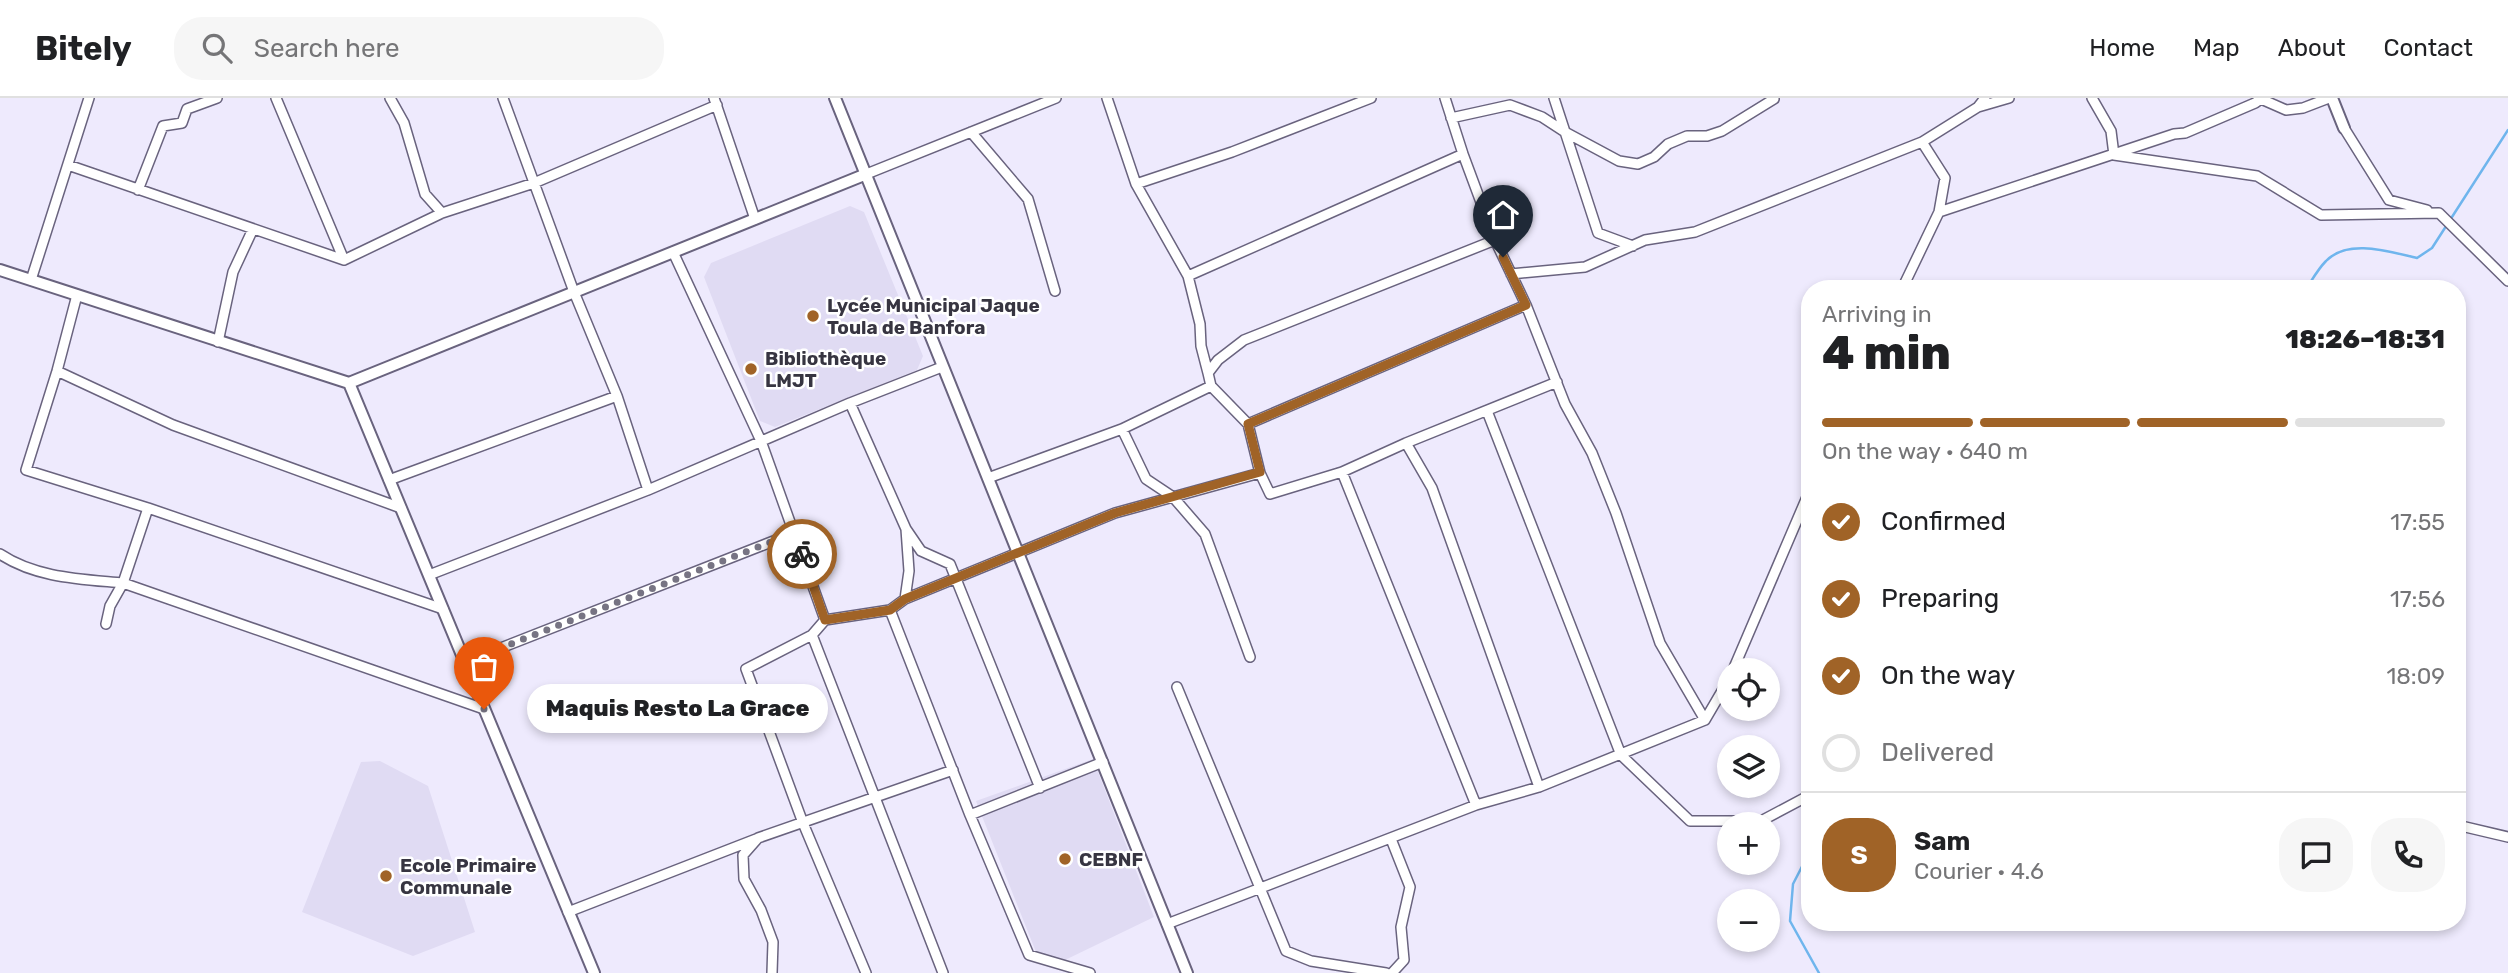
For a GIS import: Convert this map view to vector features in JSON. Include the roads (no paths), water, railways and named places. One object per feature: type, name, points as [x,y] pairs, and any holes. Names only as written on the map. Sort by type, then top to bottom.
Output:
[{"type":"street","points":[[31,280],[89,98]]},
{"type":"street","points":[[138,190],[163,126],[182,123],[187,109],[217,98]]},
{"type":"street","points":[[276,98],[344,260]]},
{"type":"street","points":[[390,98],[404,123],[425,194],[442,213]]},
{"type":"street","points":[[503,98],[574,292],[617,396],[648,490]]},
{"type":"street","points":[[835,98],[1187,973]]},
{"type":"street","points":[[0,270],[349,383],[1056,98]]},
{"type":"street","points":[[1107,98],[1136,184],[1188,276],[1211,386],[1248,424],[1260,472],[1270,494],[1342,472],[1557,382]]},
{"type":"street","points":[[1136,184],[1232,152],[1371,98]]},
{"type":"street","points":[[1446,98],[1463,155],[1495,240],[1526,305],[1565,404],[1592,453],[1616,513],[1660,643],[1706,720]]},
{"type":"street","points":[[1554,98],[1598,233],[1633,246]]},
{"type":"street","points":[[1451,118],[1510,104],[1542,117],[1619,161],[1638,164],[1654,157],[1668,144],[1686,136],[1707,136],[1722,131],[1775,98]]},
{"type":"street","points":[[1978,107],[1985,98]]},
{"type":"street","points":[[1511,274],[1585,267],[1645,240],[1695,232],[1922,142],[1978,107],[2009,98]]},
{"type":"street","points":[[2092,98],[2111,131],[2115,155]]},
{"type":"street","points":[[1939,212],[2175,134],[2185,133],[2262,99],[2286,110],[2303,108],[2330,98],[2344,128],[2389,200],[2439,213],[2508,281]]},
{"type":"street","points":[[68,166],[344,260],[442,213],[534,183],[716,101],[755,219]]},
{"type":"street","points":[[971,132],[1028,199],[1055,291]]},
{"type":"street","points":[[1906,280],[1939,212],[1945,178],[1922,142]]},
{"type":"street","points":[[1188,276],[1463,155]]},
{"type":"street","points":[[2115,155],[2257,176],[2321,215],[2439,213]]},
{"type":"street","points":[[218,342],[233,272],[253,229]]},
{"type":"street","points":[[1208,373],[1218,360],[1244,340],[1495,240]]},
{"type":"street","points":[[673,252],[761,441],[825,620]]},
{"type":"street","points":[[77,295],[26,470],[148,508],[443,609]]},
{"type":"street","points":[[1248,424],[1526,305]]},
{"type":"street","points":[[429,575],[648,490],[850,402],[942,367]]},
{"type":"street","points":[[57,371],[173,425],[401,508]]},
{"type":"street","points":[[349,383],[594,973]]},
{"type":"street","points":[[988,478],[1122,429],[1211,386]]},
{"type":"street","points":[[389,480],[617,396]]},
{"type":"street","points":[[850,402],[906,529],[921,551],[950,564],[1040,788]]},
{"type":"street","points":[[1487,411],[1621,755],[1690,821],[1761,821],[1801,800]]},
{"type":"street","points":[[1122,429],[1146,479],[1173,497],[1205,534],[1250,657]]},
{"type":"street","points":[[1406,443],[1433,488],[1539,787]]},
{"type":"street","points":[[866,973],[803,823],[746,669],[812,635],[825,620],[890,610],[905,599],[1115,513],[1260,472]]},
{"type":"street","points":[[1342,472],[1476,805]]},
{"type":"street","points":[[106,624],[110,606],[123,583],[148,508]]},
{"type":"street","points":[[1738,658],[1801,511]]},
{"type":"street","points":[[905,599],[909,571],[906,529]]},
{"type":"street","points":[[465,662],[794,533]]},
{"type":"street","points":[[0,554],[17,565],[62,578],[123,583],[484,709]]},
{"type":"street","points":[[890,610],[970,815],[1029,955],[1090,973]]},
{"type":"street","points":[[812,635],[943,973]]},
{"type":"street","points":[[1177,687],[1262,887],[1286,951],[1311,961],[1386,973]]},
{"type":"street","points":[[1167,924],[1476,805],[1539,787],[1621,755],[1706,720],[1717,700]]},
{"type":"street","points":[[970,815],[1103,762]]},
{"type":"street","points":[[568,912],[758,838],[953,770]]},
{"type":"street","points":[[2466,827],[2508,837]]},
{"type":"street","points":[[758,838],[743,855],[744,879],[761,910],[773,942],[772,973]]},
{"type":"street","points":[[1391,839],[1410,887],[1401,927],[1404,960],[1392,973]]},
{"type":"waterway","points":[[2312,280],[2326,261],[2346,250],[2382,250],[2417,258],[2432,248],[2508,130]]},
{"type":"waterway","points":[[1801,868],[1793,884],[1790,921],[1819,973]]},
{"type":"place","name":"Lycée Municipal Jaque Toula de Banfora","points":[[813,316]]},
{"type":"place","name":"Bibliothèque LMJT","points":[[751,369]]},
{"type":"place","name":"Maquis Resto La Grace","points":[[484,709]]},
{"type":"place","name":"CEBNF","points":[[1065,859]]},
{"type":"place","name":"Ecole Primaire Communale","points":[[386,876]]}]
